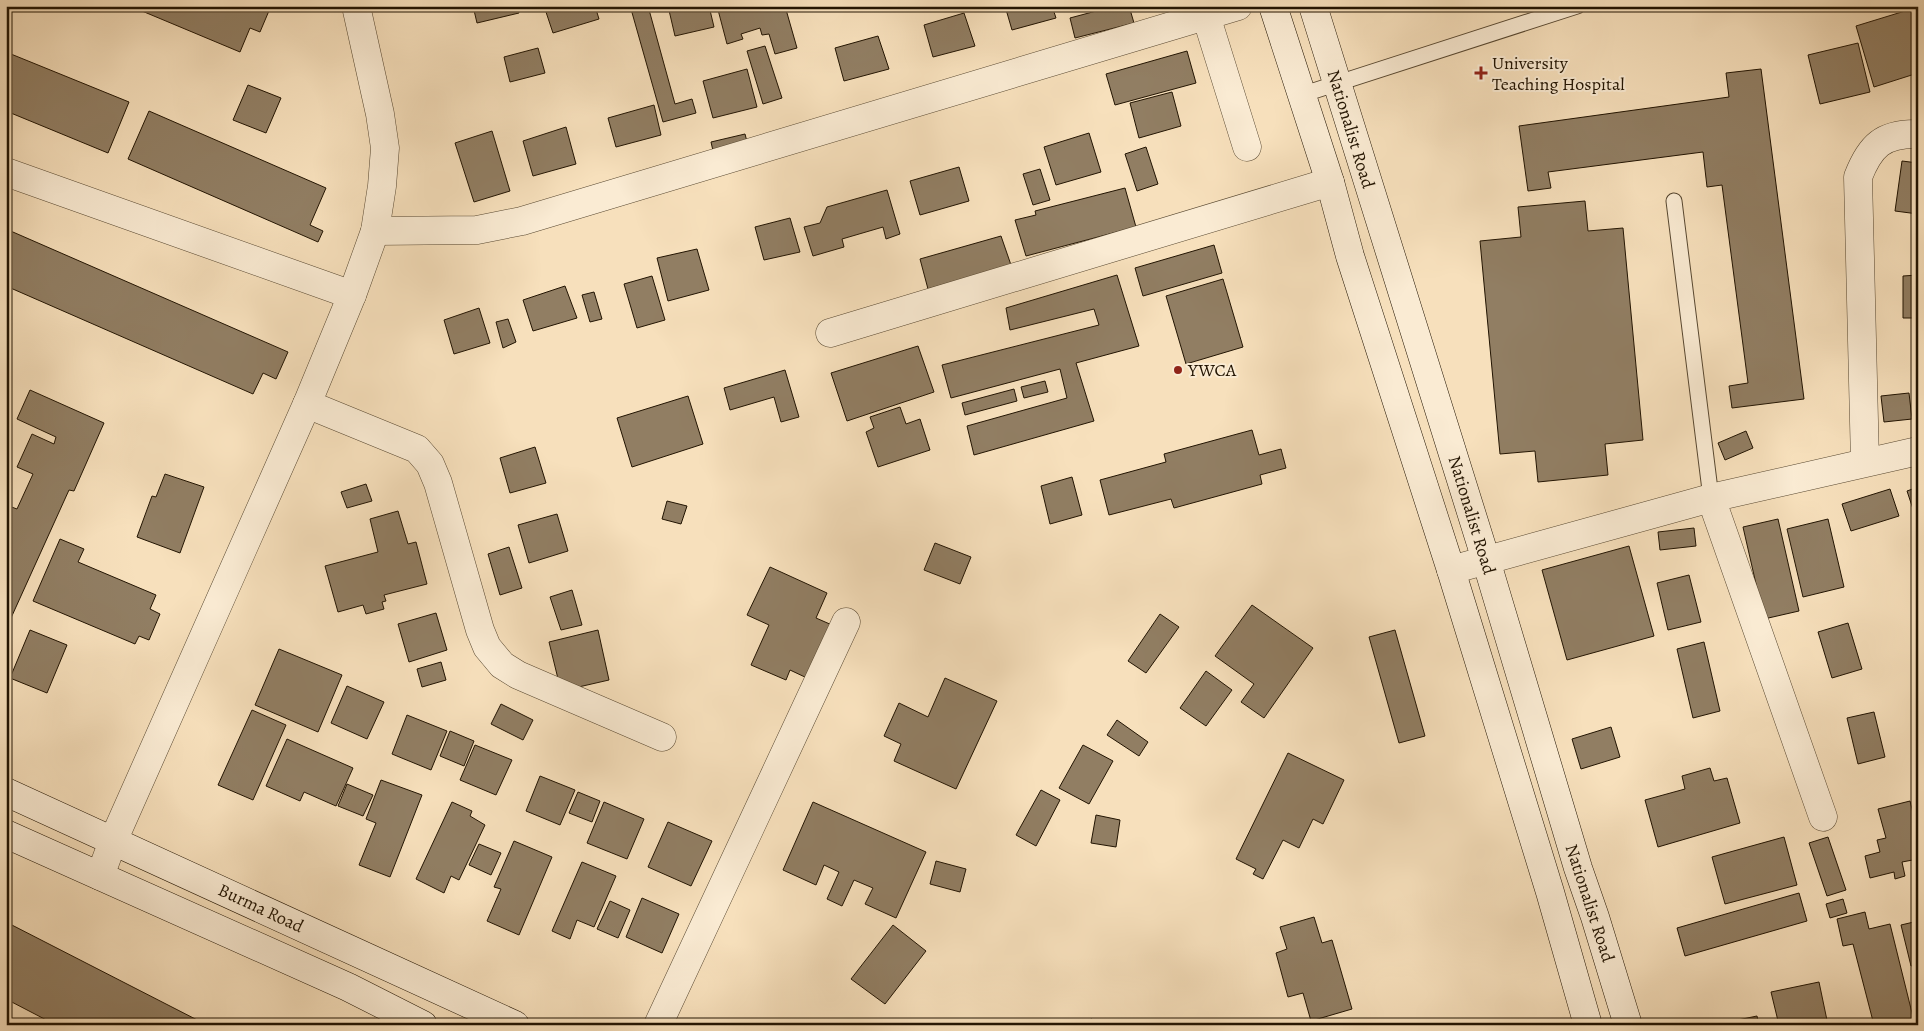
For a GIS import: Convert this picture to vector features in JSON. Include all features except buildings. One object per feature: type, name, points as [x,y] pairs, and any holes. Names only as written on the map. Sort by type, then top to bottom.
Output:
[{"type":"street","points":[[100,876],[113,841],[307,404],[352,295],[375,231],[382,186],[385,148],[380,114],[356,6]]},
{"type":"street","points":[[375,231],[477,230],[522,221],[1204,11],[1238,6]]},
{"type":"street","name":"Nationalist Road","points":[[1274,6],[1330,182],[1350,256],[1451,570],[1550,892],[1588,1025]]},
{"type":"street","name":"Nationalist Road","points":[[1313,6],[1486,560],[1578,868],[1596,917],[1628,1025]]},
{"type":"street","points":[[1204,11],[1247,147]]},
{"type":"street","points":[[1866,462],[1858,177],[1866,158],[1882,140],[1906,134],[1918,134]]},
{"type":"street","points":[[6,172],[352,295]]},
{"type":"street","points":[[830,333],[1330,182]]},
{"type":"street","points":[[307,404],[416,449],[430,464],[438,484],[480,630],[487,647],[502,665],[532,682],[662,737]]},
{"type":"street","points":[[1451,570],[1711,498],[1918,451]]},
{"type":"street","points":[[1711,498],[1822,817]]},
{"type":"street","points":[[658,1025],[846,622]]},
{"type":"street","name":"Burma Road","points":[[6,792],[515,1025]]},
{"type":"street","name":"Burma Road","points":[[6,834],[348,988],[423,1025]]},
{"type":"lane","points":[[1301,95],[1577,6]]},
{"type":"lane","points":[[1674,201],[1711,498]]},
{"type":"place","name":"University Teaching Hospital","points":[[1481,73]]},
{"type":"place","name":"YWCA","points":[[1178,370]]}]
